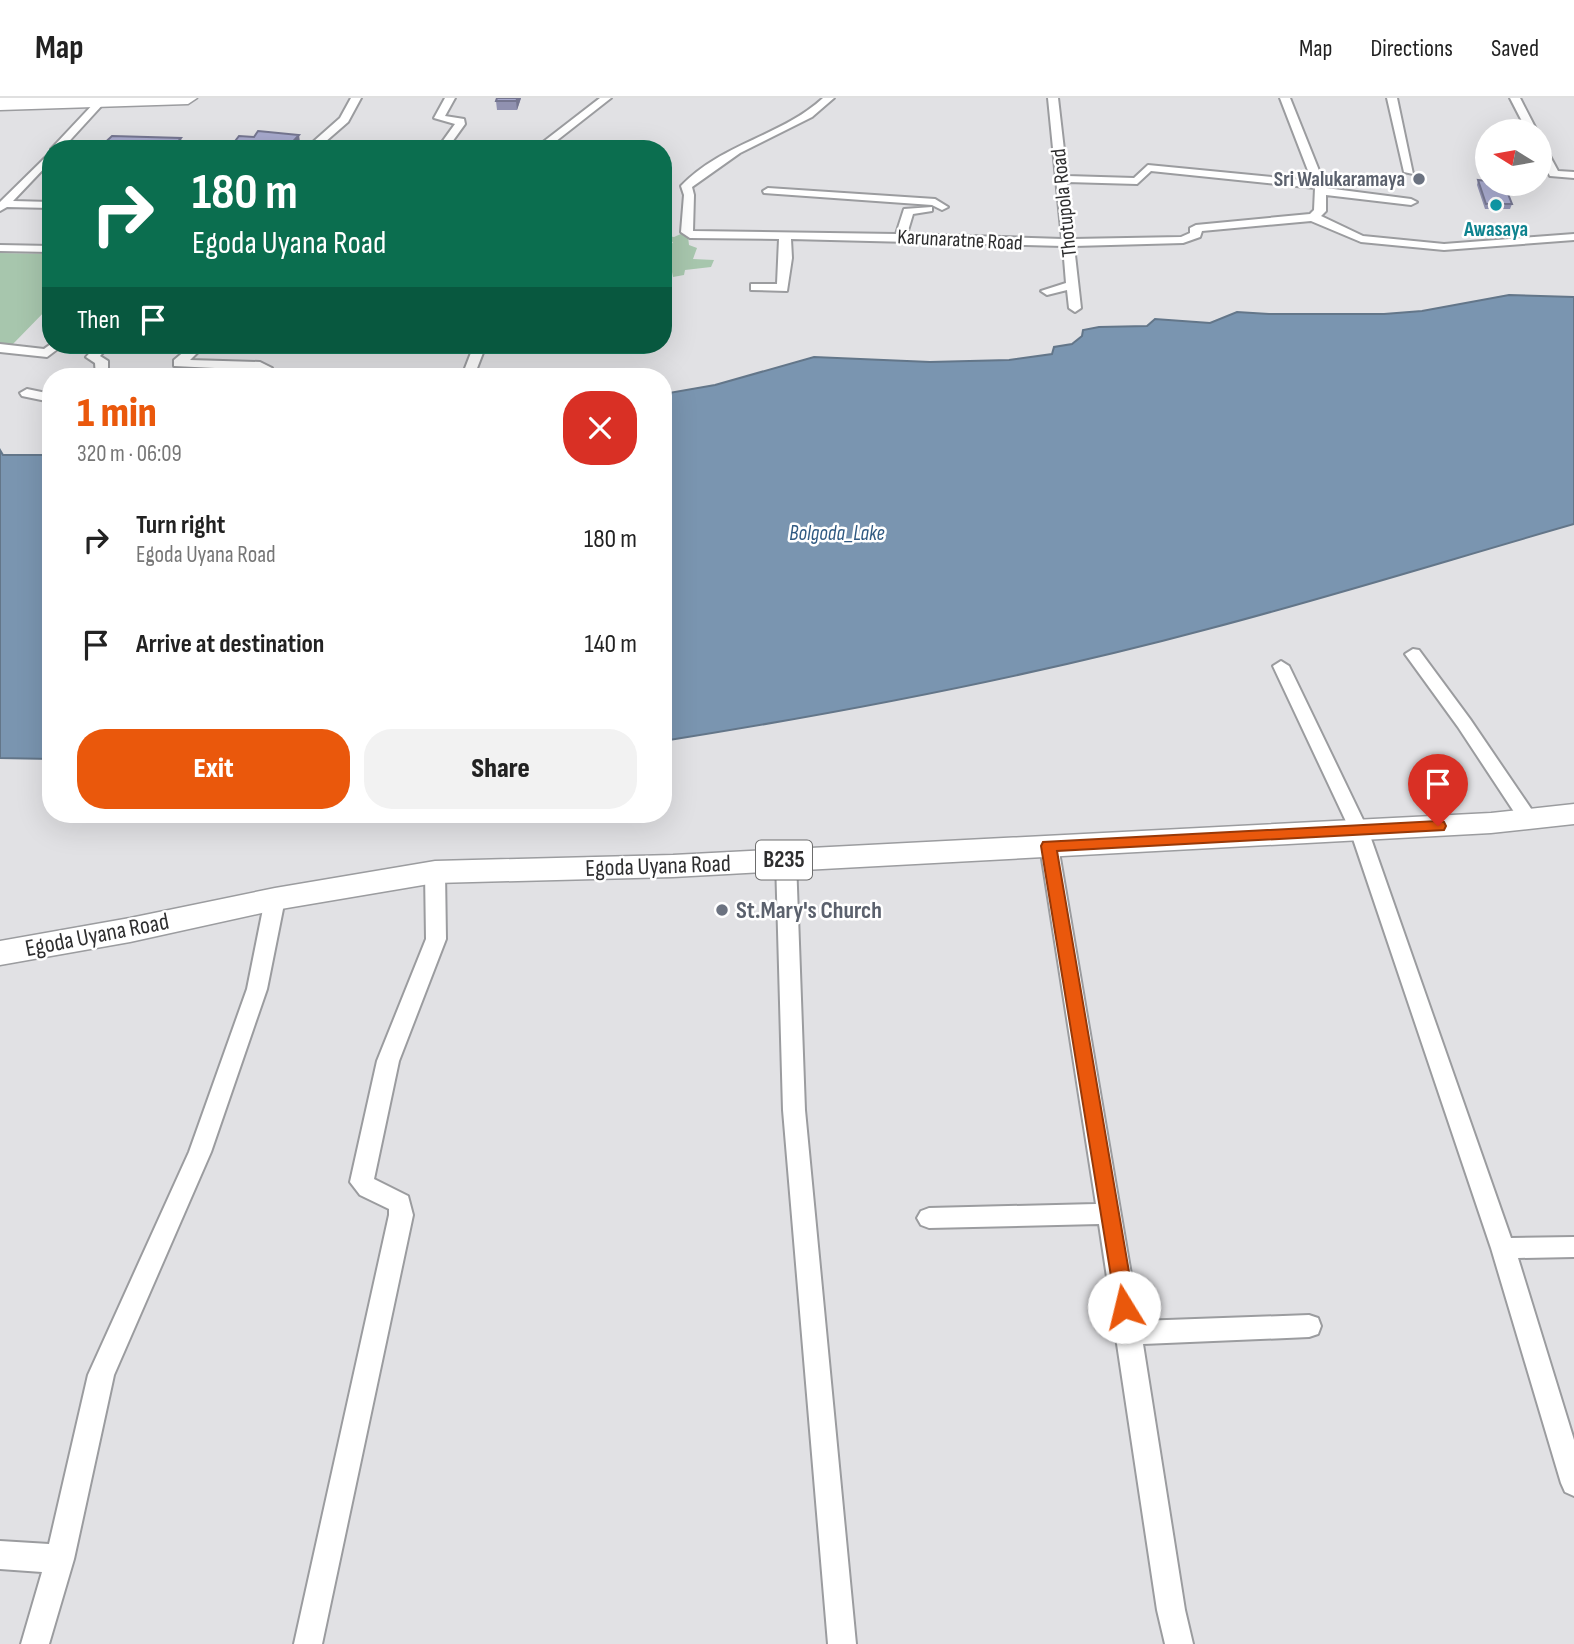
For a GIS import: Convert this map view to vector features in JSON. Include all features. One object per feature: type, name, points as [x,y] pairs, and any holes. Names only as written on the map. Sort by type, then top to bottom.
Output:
[{"type":"highway","points":[[0,104],[188,98]]},
{"type":"main road","name":"Egoda Uyana Road","points":[[0,953],[130,930],[275,899],[435,872],[786,860],[1359,830],[1529,820],[1574,814]]},
{"type":"street","points":[[321,140],[344,121],[356,98]]},
{"type":"street","points":[[448,140],[460,124],[460,121],[439,118],[450,98]]},
{"type":"street","points":[[551,140],[606,98]]},
{"type":"street","name":"Karunaratne Road","points":[[829,98],[796,125],[745,145],[686,186],[689,195],[687,232],[694,236],[954,242],[1184,240],[1196,235],[1196,228],[1313,216]]},
{"type":"street","name":"Thotupola Road","points":[[1053,98],[1075,308]]},
{"type":"street","points":[[1285,98],[1320,188],[1320,211],[1313,216],[1361,239],[1444,247],[1574,237]]},
{"type":"street","points":[[1392,98],[1409,172]]},
{"type":"street","points":[[1515,98],[1526,119]]},
{"type":"street","points":[[64,140],[100,102]]},
{"type":"street","points":[[3,206],[42,165]]},
{"type":"street","points":[[1061,179],[1138,181],[1148,168],[1320,188],[1411,202]]},
{"type":"street","points":[[1552,170],[1554,174],[1574,175]]},
{"type":"street","points":[[768,191],[817,191],[955,204]]},
{"type":"street","points":[[906,241],[908,211],[939,202]]},
{"type":"street","points":[[3,206],[42,205]]},
{"type":"street","points":[[755,287],[783,288],[785,237]]},
{"type":"street","points":[[0,248],[42,249]]},
{"type":"street","points":[[1047,291],[1072,285]]},
{"type":"street","points":[[0,348],[42,352]]},
{"type":"street","points":[[95,354],[92,357],[102,361],[102,368]]},
{"type":"street","points":[[189,354],[179,363],[263,368]]},
{"type":"street","points":[[27,393],[42,396]]},
{"type":"street","points":[[1413,654],[1464,723],[1529,820]]},
{"type":"street","points":[[1281,666],[1359,830],[1503,1248],[1574,1483]]},
{"type":"street","points":[[1049,846],[1110,1214],[1171,1610],[1180,1644]]},
{"type":"street","points":[[786,860],[794,1110],[842,1644]]},
{"type":"street","points":[[308,1644],[401,1215],[400,1203],[368,1188],[362,1182],[388,1061],[436,939],[435,872]]},
{"type":"street","points":[[35,1644],[60,1559],[101,1375],[200,1152],[257,989],[275,899]]},
{"type":"street","points":[[929,1218],[1110,1214]]},
{"type":"street","points":[[1503,1248],[1574,1247]]},
{"type":"street","points":[[1129,1333],[1309,1326]]},
{"type":"street","points":[[0,1555],[60,1559]]},
{"type":"green space","points":[[683,233],[688,237],[689,245],[697,248],[693,259],[714,260],[711,267],[685,270],[684,275],[673,277],[674,237]]},
{"type":"green space","points":[[0,253],[42,254],[42,314],[11,346],[0,345]]},
{"type":"water","name":"Bolgoda_Lake","points":[[1509,295],[1574,297],[1574,524],[1254,617],[1073,663],[869,705],[672,739],[672,392],[715,385],[814,357],[930,362],[1009,360],[1052,354],[1054,347],[1072,344],[1082,336],[1083,330],[1147,326],[1155,319],[1210,323],[1237,312],[1384,314],[1422,311]]},
{"type":"water","points":[[0,450],[3,455],[42,455],[42,759],[0,758]]},
{"type":"building","points":[[497,98],[518,98],[516,101],[496,101]]},
{"type":"building","points":[[258,131],[299,135],[294,140],[236,140],[239,136],[254,137]]},
{"type":"building","points":[[112,136],[181,138],[179,140],[108,140]]},
{"type":"building","points":[[1483,196],[1509,196],[1512,204],[1486,204]]},
{"type":"place","name":"Sri Walukaramaya","points":[[1419,179]]},
{"type":"place","name":"Awasaya","points":[[1496,205]]},
{"type":"place","name":"St.Mary's Church","points":[[722,910]]},
{"type":"route","points":[[1124,1307],[1049,846],[1438,826]]}]
